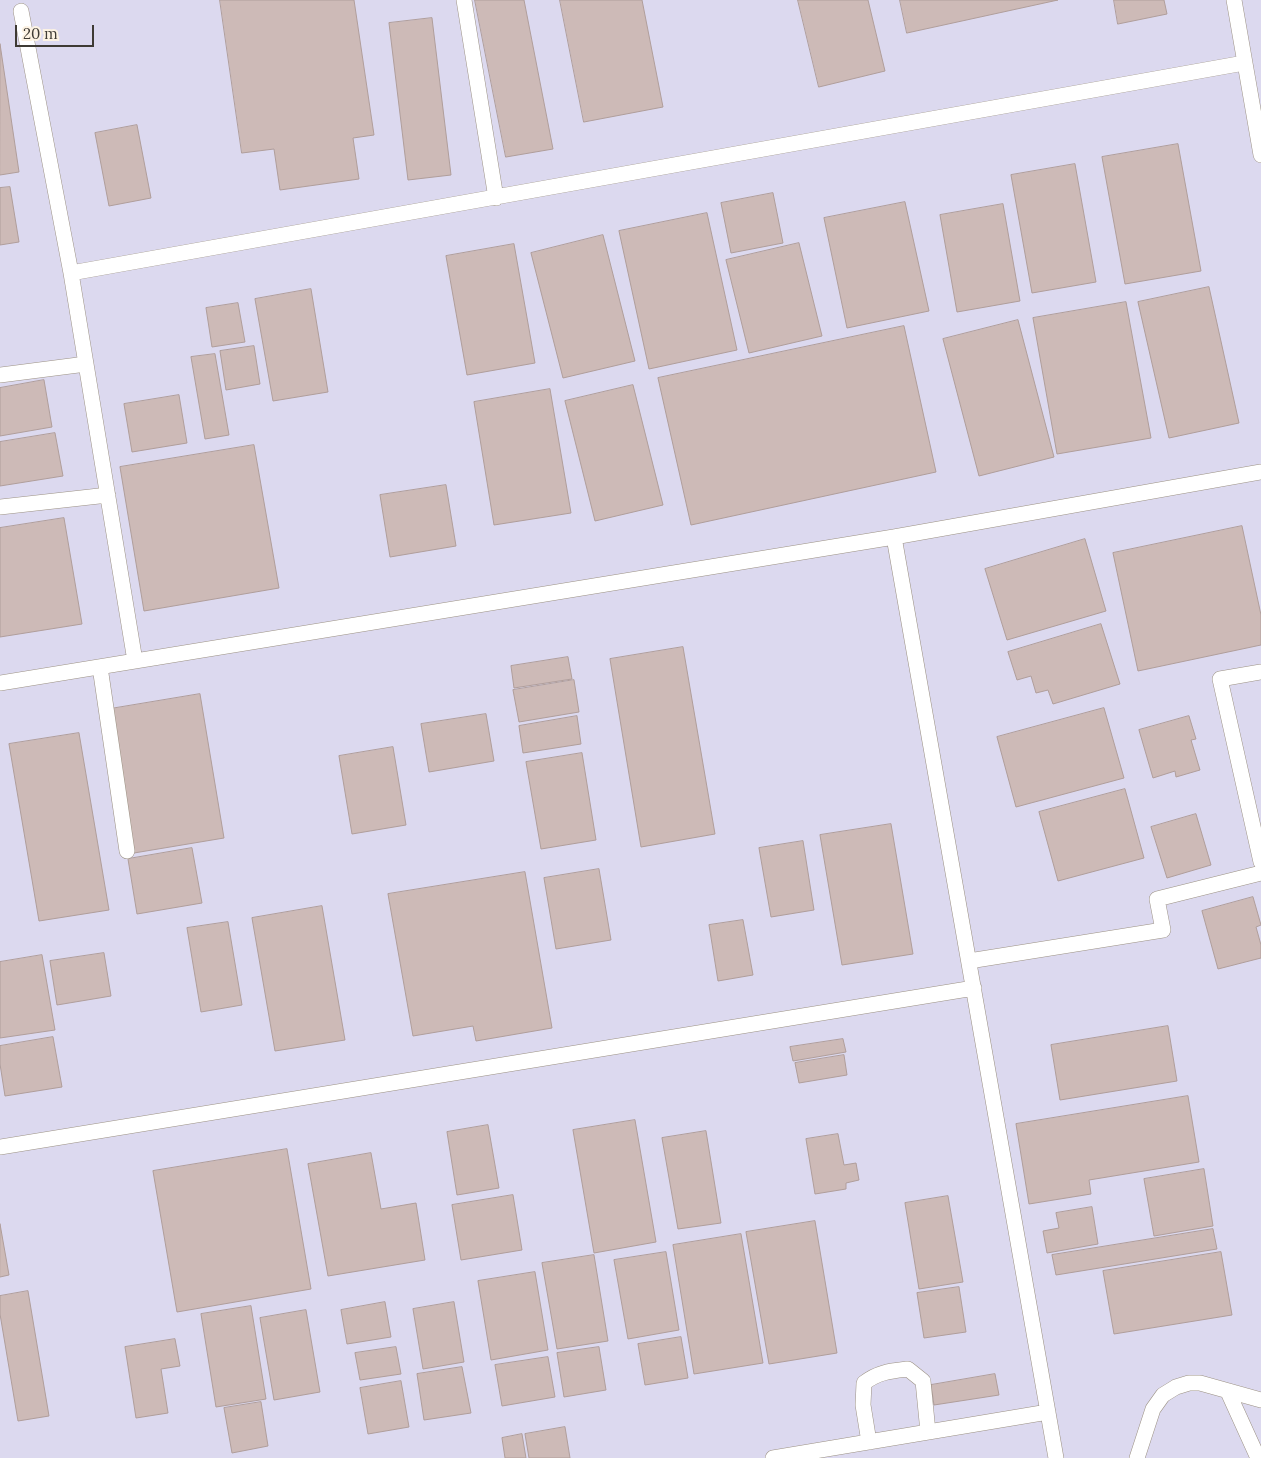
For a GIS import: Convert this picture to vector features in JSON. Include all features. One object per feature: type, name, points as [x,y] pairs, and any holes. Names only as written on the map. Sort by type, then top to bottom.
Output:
[{"type":"lane","points":[[464,0],[496,198]]},
{"type":"lane","points":[[1234,0],[1261,155]]},
{"type":"lane","points":[[21,11],[71,273],[135,661]]},
{"type":"lane","points":[[71,273],[1244,63]]},
{"type":"lane","points":[[0,375],[86,364]]},
{"type":"lane","points":[[0,683],[894,537],[1261,472]]},
{"type":"lane","points":[[0,507],[108,496]]},
{"type":"lane","points":[[894,537],[1056,1458]]},
{"type":"lane","points":[[100,667],[127,851]]},
{"type":"lane","points":[[1261,672],[1220,679],[1261,862]]},
{"type":"lane","points":[[969,961],[1163,930],[1157,899],[1261,873]]},
{"type":"lane","points":[[0,1147],[974,988]]},
{"type":"lane","points":[[869,1442],[862,1405],[864,1383],[872,1376],[883,1372],[908,1369],[923,1381],[928,1432]]},
{"type":"lane","points":[[1137,1458],[1153,1408],[1163,1395],[1176,1387],[1189,1383],[1200,1383],[1261,1400]]},
{"type":"lane","points":[[1228,1392],[1258,1458]]},
{"type":"lane","points":[[773,1458],[1048,1412]]},
{"type":"shaded area","points":[[0,0],[1261,0],[1261,1458],[0,1458]]},
{"type":"building","points":[[220,0],[354,0],[374,135],[353,138],[359,179],[280,190],[274,149],[242,153]]},
{"type":"building","points":[[475,0],[524,0],[553,149],[506,157]]},
{"type":"building","points":[[560,0],[642,0],[663,107],[584,122]]},
{"type":"building","points":[[798,0],[868,0],[885,71],[819,87]]},
{"type":"building","points":[[900,0],[1058,0],[907,33]]},
{"type":"building","points":[[1114,0],[1164,0],[1167,14],[1118,24]]},
{"type":"building","points":[[432,18],[451,175],[408,180],[389,23]]},
{"type":"building","points":[[0,44],[19,172],[0,175]]},
{"type":"building","points":[[137,125],[151,198],[109,206],[95,133]]},
{"type":"building","points":[[1178,144],[1201,271],[1125,284],[1102,157]]},
{"type":"building","points":[[1075,164],[1096,282],[1032,293],[1011,175]]},
{"type":"building","points":[[10,187],[19,242],[0,245],[0,188]]},
{"type":"building","points":[[773,193],[783,243],[731,253],[721,203]]},
{"type":"building","points":[[905,202],[929,311],[847,328],[824,218]]},
{"type":"building","points":[[1003,204],[1020,301],[957,312],[940,215]]},
{"type":"building","points":[[707,213],[737,350],[649,369],[619,231]]},
{"type":"building","points":[[603,235],[635,361],[563,378],[531,253]]},
{"type":"building","points":[[799,243],[822,336],[749,353],[726,260]]},
{"type":"building","points":[[514,244],[535,363],[467,375],[446,256]]},
{"type":"building","points":[[1209,287],[1239,423],[1169,438],[1138,302]]},
{"type":"building","points":[[311,289],[328,392],[273,401],[255,299]]},
{"type":"building","points":[[1126,302],[1151,438],[1057,454],[1033,318]]},
{"type":"building","points":[[238,303],[245,342],[212,347],[206,308]]},
{"type":"building","points":[[1018,320],[1054,457],[979,476],[943,339]]},
{"type":"building","points":[[904,326],[936,472],[691,525],[658,378]]},
{"type":"building","points":[[254,346],[260,384],[226,390],[220,351]]},
{"type":"building","points":[[215,354],[229,435],[205,439],[191,357]]},
{"type":"building","points":[[44,380],[52,427],[0,436],[0,388]]},
{"type":"building","points":[[633,385],[663,505],[595,521],[565,401]]},
{"type":"building","points":[[550,389],[571,513],[494,525],[474,402]]},
{"type":"building","points":[[179,395],[187,443],[132,452],[124,404]]},
{"type":"building","points":[[55,433],[63,476],[0,486],[0,442]]},
{"type":"building","points":[[254,445],[279,588],[144,611],[120,467]]},
{"type":"building","points":[[446,485],[456,546],[390,557],[380,495]]},
{"type":"building","points":[[64,518],[82,624],[0,637],[0,528]]},
{"type":"building","points":[[1242,526],[1261,615],[1261,645],[1138,671],[1113,553]]},
{"type":"building","points":[[1085,539],[1106,611],[1007,640],[985,569]]},
{"type":"building","points":[[1101,624],[1120,684],[1053,704],[1048,690],[1036,693],[1031,676],[1017,680],[1008,652]]},
{"type":"building","points":[[683,647],[715,834],[641,847],[610,659]]},
{"type":"building","points":[[568,657],[572,679],[514,688],[511,666]]},
{"type":"building","points":[[574,680],[579,712],[519,722],[513,690]]},
{"type":"building","points":[[200,694],[224,838],[134,853],[110,709]]},
{"type":"building","points":[[1104,708],[1124,778],[1016,807],[997,737]]},
{"type":"building","points":[[486,714],[494,761],[429,772],[421,724]]},
{"type":"building","points":[[577,716],[581,744],[523,753],[519,726]]},
{"type":"building","points":[[1189,716],[1196,739],[1191,740],[1200,770],[1176,777],[1175,771],[1153,778],[1139,730]]},
{"type":"building","points":[[79,733],[109,910],[39,921],[9,744]]},
{"type":"building","points":[[393,747],[406,825],[352,834],[339,756]]},
{"type":"building","points":[[582,753],[596,840],[541,849],[526,762]]},
{"type":"building","points":[[1125,789],[1144,858],[1058,881],[1039,812]]},
{"type":"building","points":[[1196,814],[1211,865],[1167,878],[1151,827]]},
{"type":"building","points":[[891,824],[913,954],[842,965],[820,835]]},
{"type":"building","points":[[803,841],[814,910],[771,917],[759,848]]},
{"type":"building","points":[[192,848],[202,903],[137,914],[128,859]]},
{"type":"building","points":[[599,869],[611,940],[556,949],[544,878]]},
{"type":"building","points":[[525,872],[552,1028],[476,1041],[473,1026],[413,1036],[388,894]]},
{"type":"building","points":[[1253,897],[1261,925],[1256,927],[1261,945],[1261,958],[1218,969],[1202,911]]},
{"type":"building","points":[[322,906],[345,1040],[275,1051],[252,918]]},
{"type":"building","points":[[743,920],[753,975],[718,981],[709,925]]},
{"type":"building","points":[[228,922],[242,1005],[201,1012],[187,928]]},
{"type":"building","points":[[104,953],[111,996],[57,1005],[50,961]]},
{"type":"building","points":[[42,955],[55,1030],[0,1038],[0,962]]},
{"type":"building","points":[[1168,1026],[1177,1081],[1060,1100],[1051,1045]]},
{"type":"building","points":[[53,1037],[62,1087],[5,1096],[0,1064],[0,1046]]},
{"type":"building","points":[[843,1039],[846,1052],[793,1061],[790,1047]]},
{"type":"building","points":[[844,1055],[847,1075],[799,1083],[795,1063]]},
{"type":"building","points":[[1188,1096],[1199,1162],[1089,1180],[1091,1194],[1029,1204],[1016,1124]]},
{"type":"building","points":[[635,1120],[656,1242],[594,1253],[573,1130]]},
{"type":"building","points":[[488,1125],[499,1188],[457,1195],[447,1132]]},
{"type":"building","points":[[706,1131],[721,1223],[678,1229],[662,1138]]},
{"type":"building","points":[[838,1134],[844,1165],[856,1163],[859,1180],[846,1183],[846,1189],[815,1194],[806,1139]]},
{"type":"building","points":[[287,1149],[311,1289],[177,1312],[153,1171]]},
{"type":"building","points":[[371,1153],[381,1209],[416,1203],[425,1260],[328,1276],[308,1164]]},
{"type":"building","points":[[1204,1169],[1213,1226],[1154,1236],[1144,1179]]},
{"type":"building","points":[[513,1195],[522,1250],[461,1260],[452,1205]]},
{"type":"building","points":[[948,1196],[963,1282],[919,1289],[905,1203]]},
{"type":"building","points":[[1092,1207],[1098,1244],[1047,1253],[1043,1231],[1059,1228],[1056,1213]]},
{"type":"building","points":[[815,1221],[837,1353],[769,1364],[746,1232]]},
{"type":"building","points":[[0,1224],[9,1275],[0,1277]]},
{"type":"building","points":[[1213,1229],[1217,1249],[1056,1275],[1052,1255]]},
{"type":"building","points":[[741,1234],[763,1363],[694,1374],[673,1245]]},
{"type":"building","points":[[666,1252],[679,1330],[628,1339],[614,1260]]},
{"type":"building","points":[[1221,1252],[1232,1315],[1114,1334],[1103,1271]]},
{"type":"building","points":[[594,1255],[608,1341],[557,1349],[542,1263]]},
{"type":"building","points":[[535,1272],[548,1350],[491,1360],[478,1281]]},
{"type":"building","points":[[959,1287],[966,1332],[924,1338],[917,1293]]},
{"type":"building","points":[[28,1291],[49,1416],[18,1421],[0,1314],[0,1296]]},
{"type":"building","points":[[385,1302],[391,1337],[347,1344],[341,1310]]},
{"type":"building","points":[[454,1302],[464,1362],[423,1369],[413,1309]]},
{"type":"building","points":[[251,1306],[266,1399],[216,1407],[201,1314]]},
{"type":"building","points":[[306,1310],[320,1392],[274,1400],[260,1318]]},
{"type":"building","points":[[681,1337],[688,1378],[645,1385],[638,1344]]},
{"type":"building","points":[[175,1339],[180,1366],[161,1369],[168,1413],[136,1418],[125,1347]]},
{"type":"building","points":[[396,1347],[401,1374],[360,1380],[355,1353]]},
{"type":"building","points":[[599,1347],[606,1390],[564,1397],[557,1353]]},
{"type":"building","points":[[548,1357],[555,1397],[502,1406],[495,1365]]},
{"type":"building","points":[[462,1367],[471,1413],[424,1420],[417,1374]]},
{"type":"building","points":[[995,1374],[999,1395],[934,1405],[931,1385]]},
{"type":"building","points":[[401,1381],[409,1427],[368,1434],[360,1388]]},
{"type":"building","points":[[261,1402],[268,1446],[232,1453],[224,1408]]},
{"type":"building","points":[[565,1427],[570,1458],[529,1458],[525,1434]]},
{"type":"building","points":[[522,1434],[526,1458],[505,1458],[502,1438]]}]
